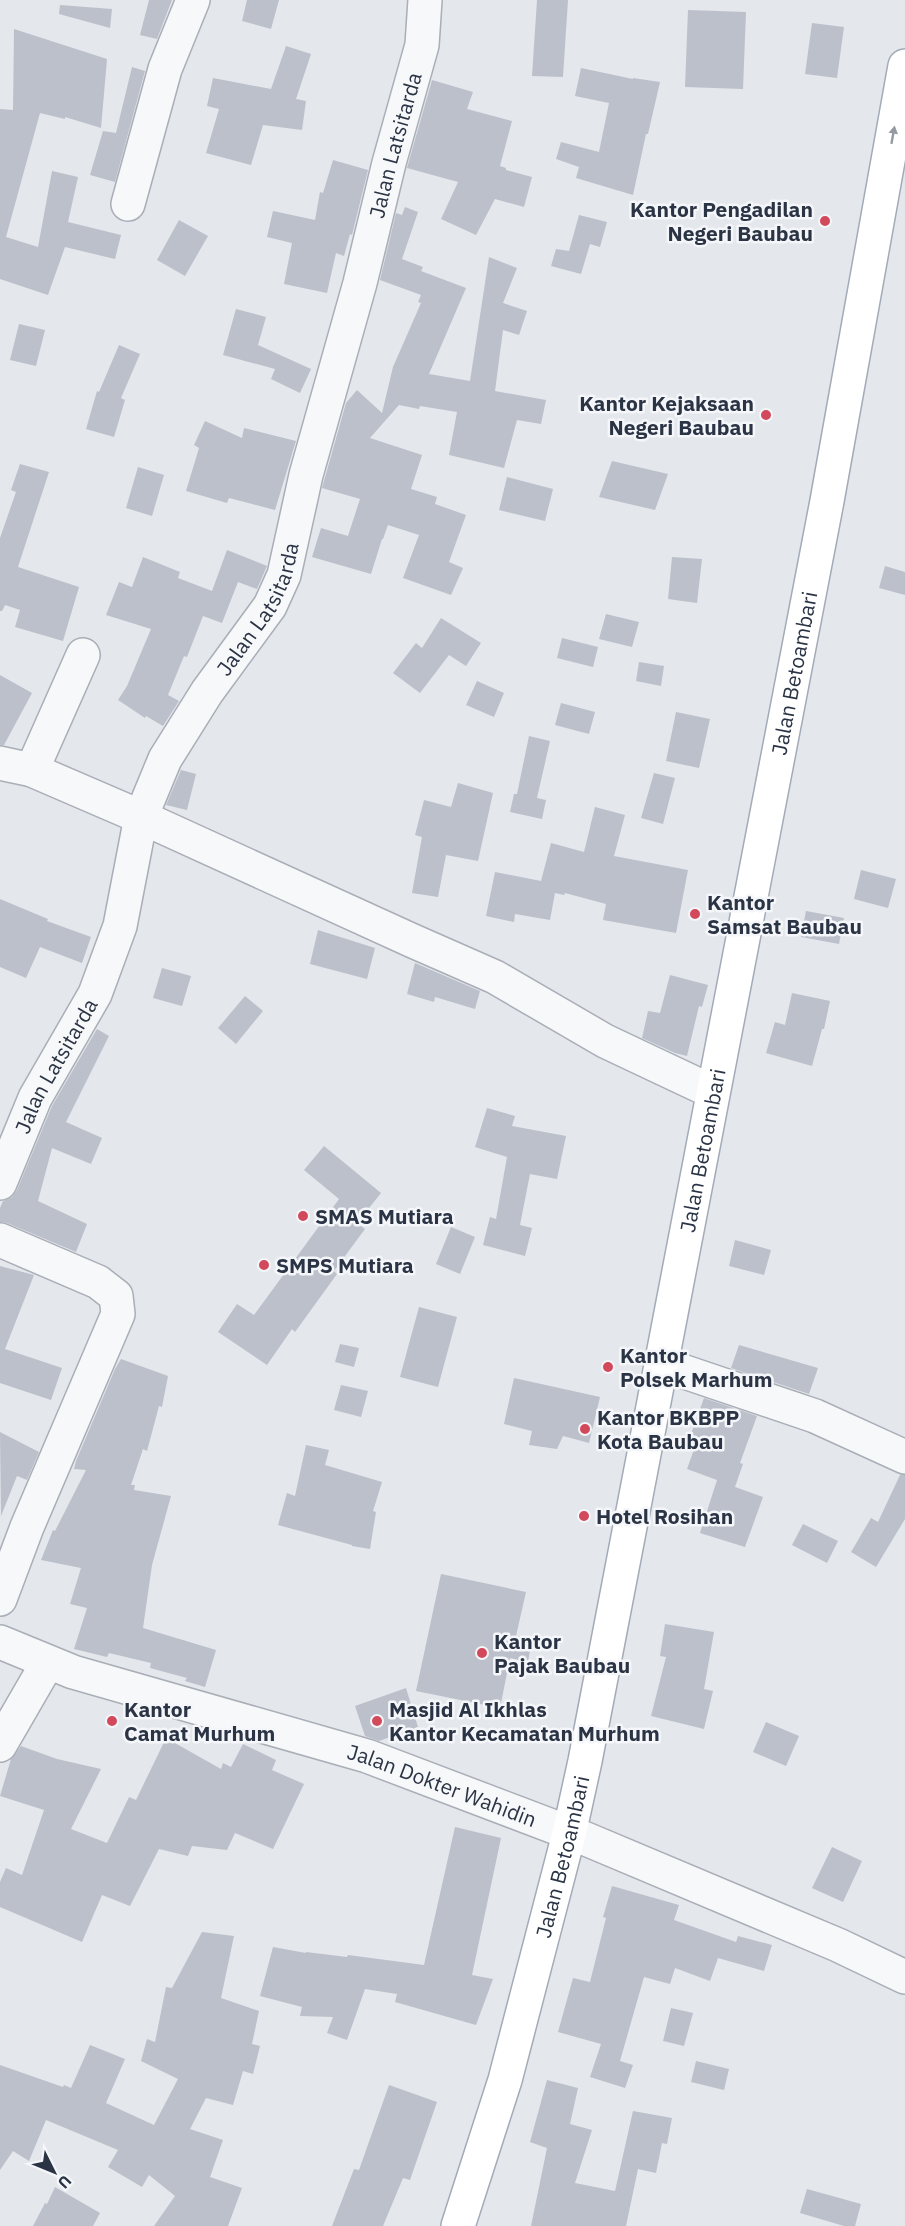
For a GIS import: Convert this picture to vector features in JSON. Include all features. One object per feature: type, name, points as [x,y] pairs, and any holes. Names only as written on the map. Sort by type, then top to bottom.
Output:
[{"type":"main road","name":"Jalan Betoambari","points":[[458,2226],[602,1765],[779,795],[827,501],[905,66]]},
{"type":"main road","name":"Jalan Betoambari","points":[[478,2226],[523,2084],[578,1837],[712,1092],[779,795],[905,167]]},
{"type":"street","points":[[128,204],[165,69],[193,0]]},
{"type":"street","name":"Jalan Latsitarda","points":[[0,1183],[35,1098],[99,984],[120,926],[141,817],[165,759],[207,692],[270,606],[284,575],[306,475],[360,283],[389,164],[422,45],[425,0]]},
{"type":"street","points":[[32,770],[83,655]]},
{"type":"street","points":[[0,762],[32,770],[141,817],[495,977],[605,1041],[712,1092]]},
{"type":"street","points":[[0,1240],[98,1282],[116,1296],[118,1314],[27,1527],[0,1599]]},
{"type":"street","points":[[676,1369],[815,1416],[905,1457]]},
{"type":"street","name":"Jalan Dokter Wahidin","points":[[0,1642],[73,1672],[367,1756],[578,1837],[838,1945],[905,1977]]},
{"type":"street","points":[[0,1744],[48,1662]]},
{"type":"building","points":[[149,0],[172,0],[157,39],[140,35]]},
{"type":"building","points":[[247,0],[279,0],[271,29],[242,21]]},
{"type":"building","points":[[537,0],[568,0],[563,77],[532,76]]},
{"type":"building","points":[[60,5],[112,9],[110,28],[59,14]]},
{"type":"building","points":[[688,10],[746,12],[743,89],[685,87]]},
{"type":"building","points":[[812,23],[844,27],[837,78],[805,74]]},
{"type":"building","points":[[14,29],[107,59],[101,128],[65,117],[65,119],[40,113],[6,237],[38,247],[52,171],[78,177],[68,222],[121,235],[115,259],[65,247],[48,295],[0,279],[0,109],[13,110]]},
{"type":"building","points":[[286,46],[311,54],[296,99],[306,101],[302,130],[263,125],[251,165],[206,153],[219,109],[207,106],[213,78],[271,89]]},
{"type":"building","points":[[132,67],[145,71],[115,182],[90,175],[103,131],[116,133]]},
{"type":"building","points":[[581,68],[660,82],[633,195],[576,178],[579,167],[556,159],[561,142],[599,152],[609,103],[575,96]]},
{"type":"building","points":[[432,80],[473,92],[467,109],[512,121],[500,166],[506,170],[532,177],[524,207],[495,199],[476,235],[441,219],[458,182],[407,168]]},
{"type":"building","points":[[333,160],[368,170],[352,235],[350,234],[344,256],[336,253],[327,293],[284,284],[292,243],[267,237],[273,211],[315,220],[320,192],[323,193]]},
{"type":"building","points":[[405,207],[418,212],[402,259],[423,267],[421,271],[466,288],[429,374],[470,381],[489,257],[517,268],[503,303],[527,311],[519,335],[503,330],[495,391],[546,400],[541,424],[517,420],[504,468],[449,455],[457,412],[399,405],[370,438],[422,455],[411,489],[437,497],[435,504],[466,515],[449,562],[463,568],[451,595],[403,578],[419,535],[388,525],[371,574],[312,557],[321,528],[348,536],[360,499],[322,488],[346,403],[357,390],[382,413],[393,367],[421,303],[418,302],[421,295],[380,280],[396,213],[402,215]]},
{"type":"building","points":[[579,215],[607,222],[600,247],[590,244],[581,274],[551,266],[556,249],[569,251]]},
{"type":"building","points":[[179,220],[208,236],[185,276],[157,260]]},
{"type":"building","points":[[236,309],[266,317],[258,345],[311,369],[300,393],[271,379],[275,369],[223,355]]},
{"type":"building","points":[[19,324],[45,330],[36,366],[10,360]]},
{"type":"building","points":[[119,345],[140,354],[121,398],[125,400],[114,437],[86,429],[97,391],[99,392]]},
{"type":"building","points":[[205,421],[242,438],[244,428],[296,441],[275,510],[229,498],[227,503],[186,491],[199,448],[194,445]]},
{"type":"building","points":[[612,461],[668,474],[655,510],[599,497]]},
{"type":"building","points":[[20,464],[49,472],[18,567],[79,587],[63,641],[15,627],[20,610],[5,605],[0,611],[0,538],[16,492],[11,490]]},
{"type":"building","points":[[138,467],[164,475],[152,516],[126,508]]},
{"type":"building","points":[[507,477],[553,489],[545,521],[499,510]]},
{"type":"building","points":[[227,550],[267,566],[257,589],[238,582],[222,623],[203,616],[187,657],[184,656],[168,695],[179,701],[163,726],[146,716],[145,718],[118,700],[127,686],[151,629],[106,615],[119,582],[132,587],[143,557],[180,572],[178,578],[212,591]]},
{"type":"building","points":[[672,557],[702,559],[697,603],[668,599]]},
{"type":"building","points":[[885,566],[905,572],[905,595],[879,588]]},
{"type":"building","points":[[606,614],[639,622],[632,647],[599,639]]},
{"type":"building","points":[[441,618],[481,643],[466,666],[449,655],[420,693],[393,673],[416,643],[422,648]]},
{"type":"building","points":[[562,638],[598,647],[593,667],[557,658]]},
{"type":"building","points":[[639,662],[664,666],[661,686],[636,681]]},
{"type":"building","points":[[0,675],[32,693],[4,745],[0,745]]},
{"type":"building","points":[[477,681],[504,693],[494,717],[466,705]]},
{"type":"building","points":[[561,703],[595,712],[589,734],[555,725]]},
{"type":"building","points":[[676,712],[710,719],[699,768],[666,761]]},
{"type":"building","points":[[529,736],[550,741],[537,798],[546,800],[542,819],[510,812],[514,794],[517,794]]},
{"type":"building","points":[[181,770],[196,774],[187,810],[166,805]]},
{"type":"building","points":[[654,773],[675,778],[663,824],[641,818]]},
{"type":"building","points":[[458,783],[493,793],[478,861],[446,855],[438,897],[412,893],[422,837],[415,835],[424,800],[451,807]]},
{"type":"building","points":[[595,807],[625,815],[614,856],[688,870],[676,933],[603,920],[606,904],[565,893],[564,895],[555,893],[550,920],[515,914],[514,922],[486,916],[495,872],[541,881],[551,843],[584,852]]},
{"type":"building","points":[[861,870],[896,879],[888,908],[854,899]]},
{"type":"building","points":[[0,899],[48,919],[47,921],[91,937],[82,963],[40,947],[26,978],[0,967]]},
{"type":"building","points":[[806,911],[844,918],[839,944],[801,937]]},
{"type":"building","points":[[318,930],[375,948],[367,979],[310,964]]},
{"type":"building","points":[[415,963],[480,991],[475,1009],[435,997],[434,1002],[407,994]]},
{"type":"building","points":[[162,968],[191,976],[182,1006],[153,998]]},
{"type":"building","points":[[670,975],[708,985],[702,1007],[699,1006],[687,1056],[642,1038],[648,1011],[660,1013]]},
{"type":"building","points":[[792,993],[830,1001],[812,1066],[766,1053],[775,1022],[785,1025]]},
{"type":"building","points":[[245,996],[263,1011],[236,1044],[218,1028]]},
{"type":"building","points":[[97,1029],[109,1036],[66,1122],[102,1138],[91,1164],[52,1148],[38,1201],[87,1224],[76,1252],[0,1222],[0,1208],[3,1201],[12,1197],[17,1190],[52,1106]]},
{"type":"building","points":[[487,1108],[515,1116],[512,1126],[566,1136],[557,1179],[530,1174],[520,1225],[532,1228],[525,1256],[483,1245],[490,1217],[496,1219],[507,1157],[475,1147]]},
{"type":"building","points":[[324,1146],[381,1193],[357,1223],[365,1229],[334,1271],[337,1274],[295,1332],[292,1329],[267,1365],[218,1332],[237,1304],[254,1315],[339,1199],[304,1170]]},
{"type":"building","points":[[451,1227],[475,1237],[460,1274],[436,1264]]},
{"type":"building","points":[[735,1240],[771,1250],[764,1275],[729,1266]]},
{"type":"building","points":[[0,1266],[34,1275],[5,1349],[62,1368],[51,1400],[0,1383]]},
{"type":"building","points":[[419,1307],[457,1317],[438,1387],[400,1377]]},
{"type":"building","points":[[340,1344],[359,1348],[354,1367],[335,1362]]},
{"type":"building","points":[[739,1345],[818,1368],[809,1394],[731,1368]]},
{"type":"building","points":[[121,1359],[168,1376],[162,1407],[159,1406],[147,1451],[143,1449],[131,1485],[135,1485],[134,1490],[171,1496],[152,1565],[143,1628],[216,1650],[205,1687],[185,1681],[187,1678],[150,1668],[151,1663],[109,1653],[107,1657],[74,1649],[87,1608],[70,1604],[81,1568],[41,1560],[53,1530],[55,1531],[86,1470],[74,1469],[76,1461]]},
{"type":"building","points":[[514,1378],[600,1397],[589,1443],[563,1436],[557,1449],[529,1445],[532,1431],[504,1424]]},
{"type":"building","points":[[341,1385],[368,1391],[361,1417],[334,1410]]},
{"type":"building","points":[[704,1398],[757,1416],[740,1463],[743,1464],[735,1487],[763,1497],[745,1547],[700,1533],[717,1480],[687,1469],[696,1444],[688,1442]]},
{"type":"building","points":[[0,1432],[39,1452],[27,1480],[17,1476],[1,1516]]},
{"type":"building","points":[[306,1445],[329,1450],[325,1465],[382,1482],[373,1511],[376,1512],[370,1549],[278,1525],[287,1493],[295,1496]]},
{"type":"building","points":[[900,1475],[905,1475],[905,1519],[876,1567],[851,1552],[871,1518],[878,1522]]},
{"type":"building","points":[[803,1524],[838,1541],[827,1563],[792,1545]]},
{"type":"building","points":[[441,1574],[526,1592],[516,1636],[532,1639],[528,1662],[510,1658],[500,1708],[416,1691]]},
{"type":"building","points":[[665,1624],[714,1632],[704,1689],[713,1691],[704,1729],[651,1716],[666,1657],[660,1656]]},
{"type":"building","points":[[406,1688],[418,1727],[379,1741],[365,1736],[355,1706]]},
{"type":"building","points":[[766,1722],[799,1736],[786,1766],[753,1752]]},
{"type":"building","points":[[166,1738],[221,1769],[223,1763],[231,1767],[243,1744],[276,1760],[272,1770],[304,1784],[273,1849],[235,1833],[227,1850],[192,1846],[188,1856],[159,1849],[130,1906],[102,1895],[82,1942],[0,1907],[0,1882],[6,1868],[22,1875],[44,1810],[0,1796],[11,1759],[21,1746],[57,1759],[101,1769],[71,1829],[107,1843],[129,1797],[136,1800]]},
{"type":"building","points":[[455,1827],[501,1838],[472,1975],[493,1979],[476,2025],[395,2002],[397,1994],[365,1989],[347,2040],[327,2033],[333,2017],[300,2016],[302,2007],[260,1996],[273,1947],[306,1953],[347,1957],[348,1955],[424,1965]]},
{"type":"building","points":[[832,1847],[862,1861],[843,1902],[812,1888]]},
{"type":"building","points":[[612,1886],[679,1905],[674,1920],[736,1942],[738,1936],[772,1945],[764,1971],[718,1958],[710,1981],[675,1968],[670,1984],[644,1977],[620,2061],[633,2065],[625,2088],[590,2077],[601,2044],[558,2032],[573,1978],[590,1982],[606,1918],[603,1917]]},
{"type":"building","points":[[202,1932],[234,1936],[221,1998],[259,2011],[252,2044],[260,2046],[253,2074],[243,2071],[233,2105],[206,2098],[190,2129],[223,2140],[210,2177],[242,2188],[228,2226],[154,2226],[175,2196],[149,2175],[142,2187],[108,2167],[118,2150],[46,2120],[29,2161],[13,2151],[0,2170],[0,2065],[71,2088],[90,2045],[125,2059],[106,2103],[154,2125],[178,2079],[141,2061],[147,2039],[155,2042],[166,1987],[172,1988]]},
{"type":"building","points":[[671,2008],[693,2013],[684,2046],[663,2041]]},
{"type":"building","points":[[696,2061],[729,2069],[724,2090],[691,2082]]},
{"type":"building","points":[[547,2080],[578,2088],[570,2124],[592,2130],[575,2183],[615,2191],[633,2111],[672,2118],[667,2144],[662,2143],[656,2173],[638,2169],[626,2226],[531,2226],[547,2148],[530,2142]]},
{"type":"building","points":[[389,2085],[437,2102],[410,2180],[403,2178],[383,2226],[332,2226],[354,2169],[359,2170]]},
{"type":"building","points":[[55,2187],[100,2213],[93,2226],[33,2226]]},
{"type":"building","points":[[807,2189],[861,2204],[855,2226],[844,2226],[800,2213]]},
{"type":"place","name":"Kantor Pengadilan Negeri Baubau","points":[[825,221]]},
{"type":"place","name":"Kantor Kejaksaan Negeri Baubau","points":[[766,415]]},
{"type":"place","name":"Kantor Samsat Baubau","points":[[695,914]]},
{"type":"place","name":"SMAS Mutiara","points":[[303,1216]]},
{"type":"place","name":"SMPS Mutiara","points":[[264,1265]]},
{"type":"place","name":"Kantor Polsek Marhum","points":[[608,1367]]},
{"type":"place","name":"Kantor BKBPP Kota Baubau","points":[[585,1429]]},
{"type":"place","name":"Hotel Rosihan","points":[[584,1516]]},
{"type":"place","name":"Kantor Pajak Baubau","points":[[482,1653]]},
{"type":"place","name":"Kantor Camat Murhum","points":[[112,1721]]},
{"type":"place","name":"Masjid Al Ikhlas Kantor Kecamatan Murhum","points":[[377,1721]]}]
